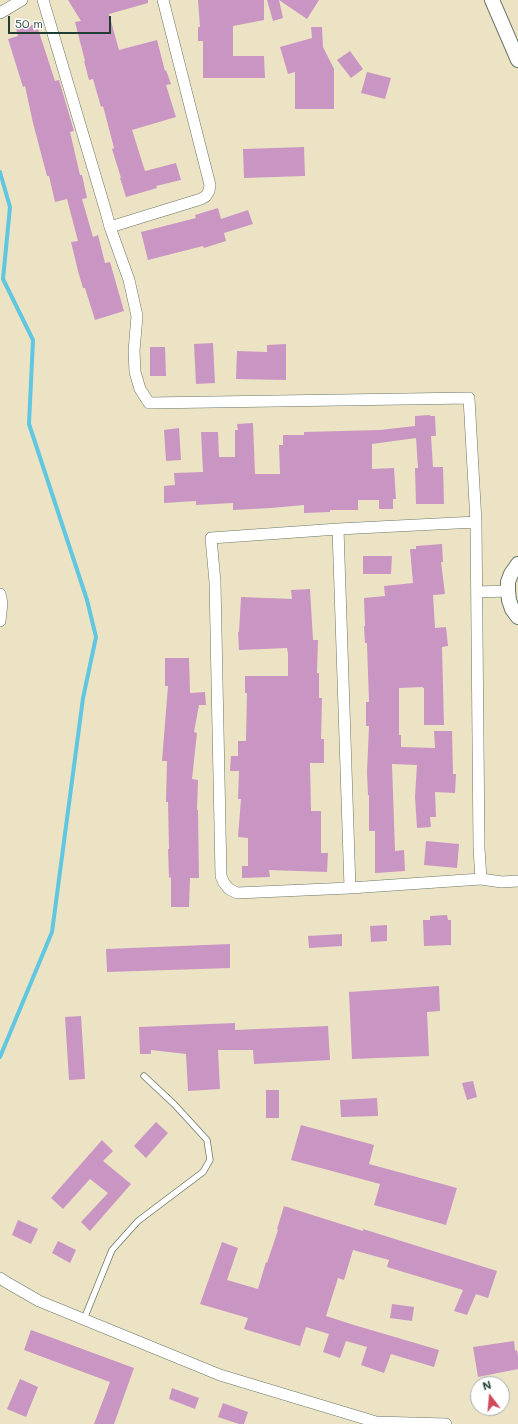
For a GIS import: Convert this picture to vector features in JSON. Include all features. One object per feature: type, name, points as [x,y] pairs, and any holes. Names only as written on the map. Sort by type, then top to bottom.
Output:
[{"type":"street","points":[[0,13],[22,0]]},
{"type":"street","points":[[43,0],[110,227],[129,280],[137,316],[134,351],[135,372],[140,389],[149,404],[469,398],[476,522],[479,848],[481,879]]},
{"type":"street","points":[[110,227],[201,199],[206,196],[209,191],[210,185],[163,0]]},
{"type":"street","points":[[492,0],[518,60]]},
{"type":"street","points":[[476,522],[338,529],[211,538],[215,582],[221,876],[229,889],[237,893],[350,888],[481,879],[502,882],[518,881]]},
{"type":"street","points":[[338,529],[350,888]]},
{"type":"street","points":[[518,564],[511,574],[508,582],[510,604],[518,617]]},
{"type":"street","points":[[477,592],[508,591]]},
{"type":"street","points":[[0,594],[2,603],[0,621]]},
{"type":"street","points":[[0,1278],[39,1301],[220,1375],[376,1423],[446,1424]]},
{"type":"lane","points":[[84,1319],[112,1250],[138,1221],[203,1172],[210,1160],[207,1140],[174,1104],[144,1076]]},
{"type":"building","points":[[68,0],[148,0],[148,3],[109,14],[119,50],[157,40],[165,71],[166,70],[171,84],[166,85],[176,117],[132,130],[145,171],[176,163],[181,180],[156,186],[157,188],[126,197],[112,149],[114,148],[103,106],[101,107],[93,79],[89,80],[84,61],[75,22],[81,21]]},
{"type":"building","points":[[198,0],[264,0],[264,20],[233,26],[233,56],[264,56],[265,78],[203,78],[203,41],[198,41],[198,27],[200,27]]},
{"type":"building","points":[[267,0],[279,0],[283,18],[273,21]]},
{"type":"building","points":[[279,0],[319,0],[307,19]]},
{"type":"building","points":[[33,25],[34,31],[38,29],[55,81],[59,80],[74,131],[70,132],[87,198],[82,199],[93,237],[98,235],[105,263],[110,262],[124,311],[95,320],[85,288],[83,288],[71,242],[78,241],[67,199],[55,202],[33,123],[25,86],[23,87],[8,39],[18,36],[16,28]]},
{"type":"building","points":[[311,27],[322,27],[323,47],[334,69],[334,109],[295,109],[295,72],[288,74],[280,47],[312,38]]},
{"type":"building","points":[[350,51],[363,69],[351,78],[337,60]]},
{"type":"building","points":[[367,72],[391,78],[385,99],[361,93]]},
{"type":"building","points":[[304,147],[305,176],[244,178],[243,149]]},
{"type":"building","points":[[218,208],[221,219],[248,210],[253,224],[224,233],[226,241],[204,248],[203,246],[148,260],[141,232],[196,218],[195,215]]},
{"type":"building","points":[[213,343],[215,383],[196,384],[194,344]]},
{"type":"building","points":[[286,344],[286,380],[236,379],[237,351],[267,352],[267,345]]},
{"type":"building","points":[[150,347],[165,347],[166,376],[150,376]]},
{"type":"building","points":[[415,416],[435,416],[436,436],[431,436],[433,467],[443,467],[444,504],[416,504],[415,468],[418,468],[416,438],[372,444],[372,469],[394,468],[396,499],[393,499],[393,509],[379,509],[379,500],[358,500],[358,510],[330,510],[330,512],[304,513],[304,505],[233,510],[233,503],[196,505],[196,501],[164,503],[164,486],[175,485],[174,473],[203,472],[201,432],[218,432],[219,457],[235,457],[235,430],[238,430],[237,424],[253,423],[255,474],[280,474],[279,445],[283,445],[283,435],[304,435],[304,432],[380,430],[415,426]]},
{"type":"building","points":[[179,428],[181,460],[166,461],[164,430]]},
{"type":"building","points":[[442,544],[443,562],[441,562],[445,594],[433,595],[435,628],[446,627],[448,646],[442,647],[444,725],[424,725],[423,687],[399,688],[399,735],[401,735],[401,747],[435,748],[434,731],[452,731],[453,774],[456,774],[455,793],[435,792],[436,817],[430,817],[431,827],[417,828],[415,797],[417,765],[392,764],[395,851],[404,850],[405,871],[375,873],[375,831],[369,831],[369,795],[367,772],[369,726],[366,726],[366,702],[369,702],[367,643],[365,643],[364,626],[364,598],[385,596],[384,586],[413,583],[410,549],[416,549],[416,546]]},
{"type":"building","points":[[363,556],[392,556],[391,574],[363,574]]},
{"type":"building","points":[[310,589],[313,640],[318,640],[317,673],[319,673],[319,698],[322,698],[321,739],[324,739],[324,763],[310,763],[311,811],[321,811],[321,853],[328,853],[327,872],[269,870],[270,877],[242,878],[242,866],[248,866],[248,838],[238,837],[241,799],[238,799],[239,771],[230,771],[231,756],[238,756],[238,741],[246,741],[247,693],[245,693],[245,676],[288,676],[288,654],[287,648],[239,650],[238,632],[241,597],[292,599],[291,590]]},
{"type":"building","points":[[165,658],[189,658],[190,693],[205,692],[206,705],[199,705],[194,732],[197,733],[192,779],[198,780],[197,810],[199,878],[190,878],[189,907],[171,907],[171,877],[169,878],[168,849],[168,802],[166,802],[167,761],[162,761],[168,686],[165,686]]},
{"type":"building","points":[[426,841],[459,844],[457,868],[424,865]]},
{"type":"building","points":[[447,915],[448,920],[451,920],[451,945],[424,946],[423,920],[430,920],[430,916]]},
{"type":"building","points":[[387,925],[387,941],[371,942],[370,926]]},
{"type":"building","points":[[342,934],[342,946],[309,948],[308,936]]},
{"type":"building","points":[[230,944],[230,968],[107,972],[106,949]]},
{"type":"building","points":[[439,986],[440,1011],[427,1012],[429,1056],[352,1059],[349,992]]},
{"type":"building","points":[[81,1016],[85,1079],[69,1080],[65,1017]]},
{"type":"building","points":[[235,1023],[235,1030],[328,1026],[330,1060],[254,1064],[253,1050],[218,1050],[220,1089],[188,1091],[186,1054],[151,1050],[151,1054],[140,1054],[139,1027]]},
{"type":"building","points":[[473,1081],[477,1097],[467,1100],[462,1083]]},
{"type":"building","points":[[266,1090],[279,1090],[279,1118],[266,1118]]},
{"type":"building","points":[[377,1098],[378,1116],[341,1117],[340,1100]]},
{"type":"building","points":[[156,1122],[168,1133],[146,1158],[134,1146]]},
{"type":"building","points":[[301,1125],[374,1145],[369,1164],[457,1188],[446,1225],[374,1205],[380,1184],[291,1160]]},
{"type":"building","points":[[102,1140],[113,1151],[103,1161],[131,1184],[90,1231],[81,1222],[108,1193],[90,1179],[63,1209],[51,1198]]},
{"type":"building","points":[[284,1206],[497,1271],[488,1298],[476,1294],[467,1315],[454,1311],[463,1290],[387,1267],[389,1260],[353,1250],[344,1280],[338,1278],[326,1316],[439,1350],[434,1367],[391,1354],[384,1373],[361,1365],[367,1347],[346,1341],[340,1358],[323,1352],[329,1334],[306,1327],[300,1346],[244,1329],[248,1318],[200,1304],[222,1242],[238,1248],[227,1280],[258,1289],[278,1230],[277,1229]]},
{"type":"building","points":[[18,1220],[38,1229],[31,1244],[12,1235]]},
{"type":"building","points":[[58,1241],[76,1250],[70,1263],[52,1253]]},
{"type":"building","points":[[392,1304],[414,1307],[412,1321],[390,1318]]},
{"type":"building","points":[[31,1330],[134,1368],[114,1424],[94,1424],[110,1382],[24,1350]]},
{"type":"building","points":[[514,1341],[515,1351],[517,1350],[518,1357],[518,1369],[478,1376],[473,1347]]},
{"type":"building","points":[[20,1379],[38,1387],[26,1417],[7,1409]]},
{"type":"building","points":[[172,1388],[199,1398],[195,1409],[169,1399]]},
{"type":"building","points":[[223,1403],[248,1412],[244,1424],[239,1424],[218,1417]]},
{"type":"waterway","points":[[0,172],[10,207],[3,279],[33,340],[29,424],[87,600],[96,637],[83,698],[52,932],[0,1057]]}]
